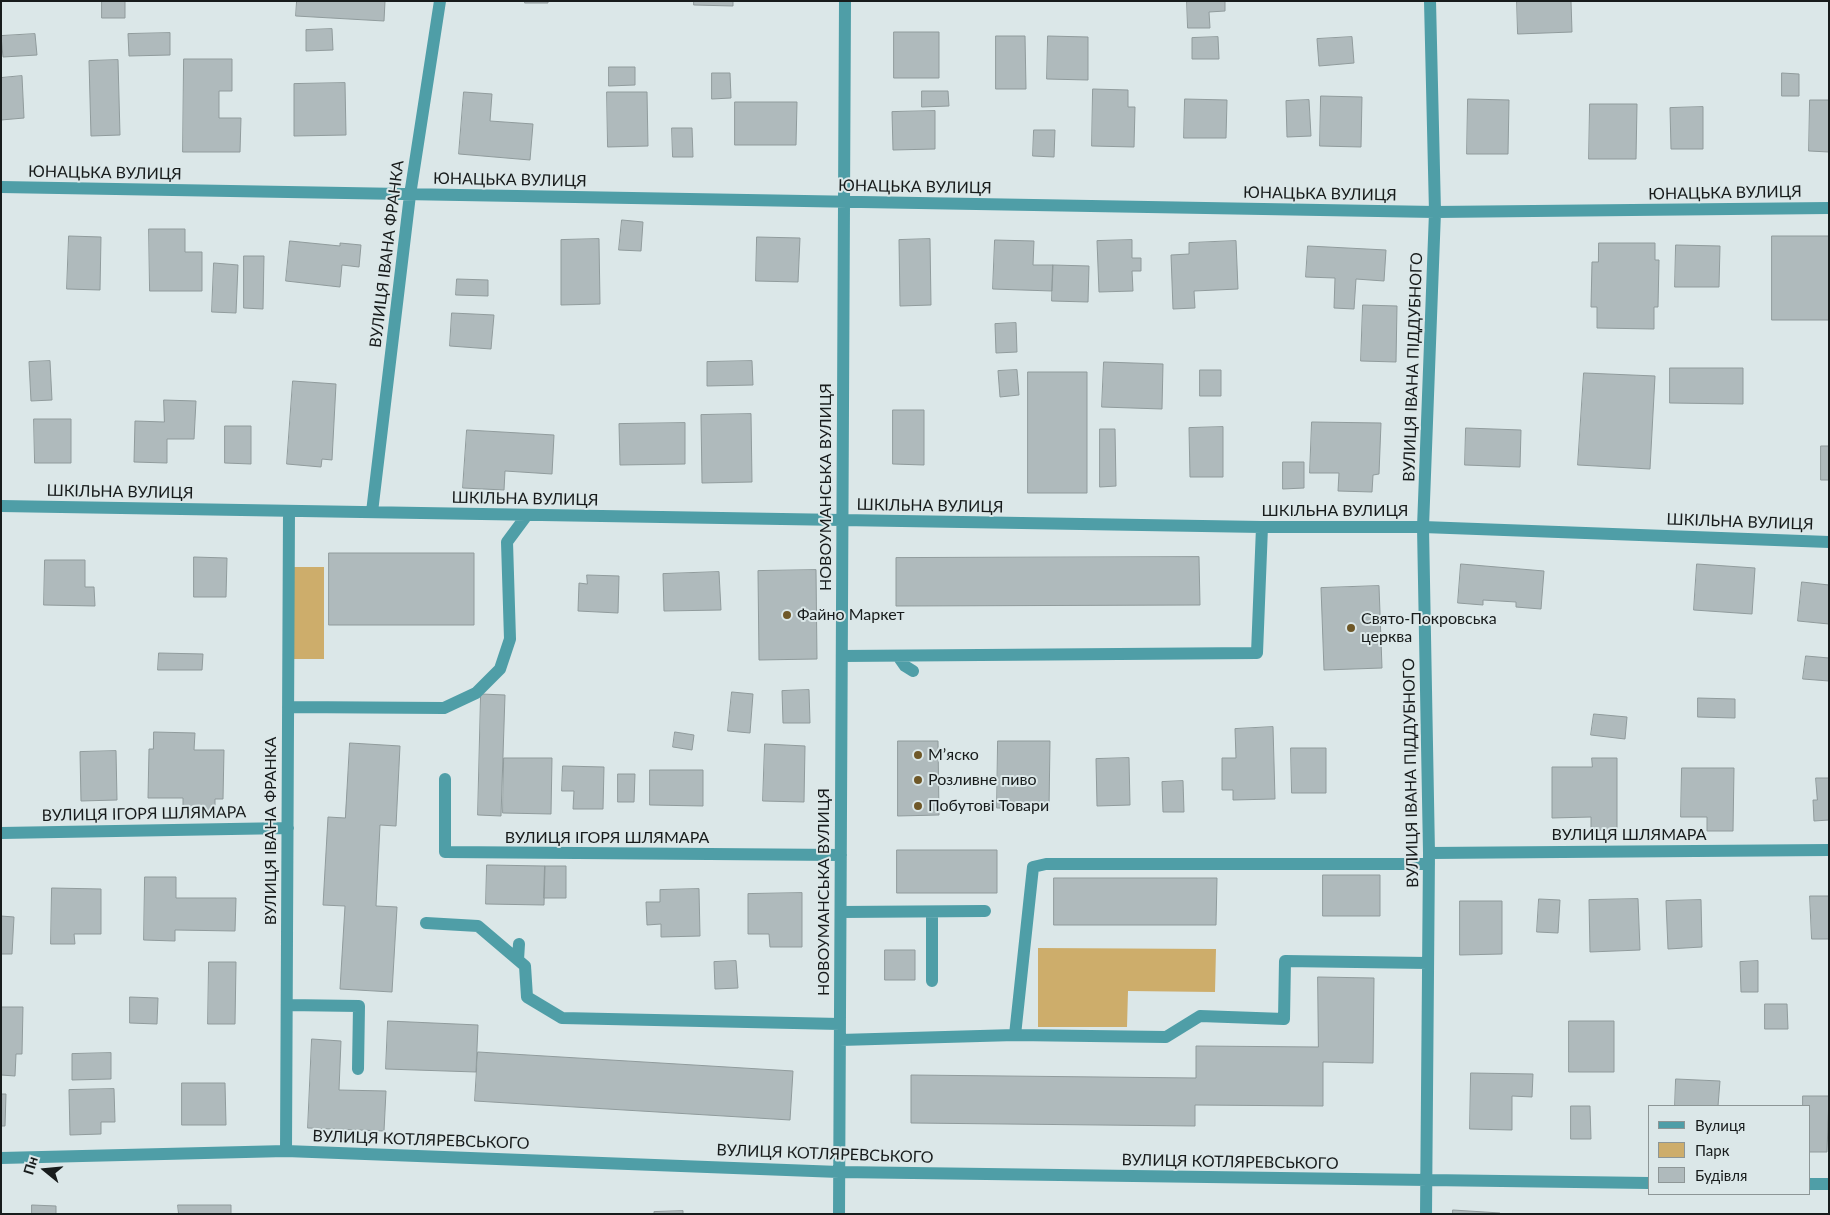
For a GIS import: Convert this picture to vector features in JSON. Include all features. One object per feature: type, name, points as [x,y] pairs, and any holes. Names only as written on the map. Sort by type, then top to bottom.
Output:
[{"type":"street","name":"ВУЛИЦЯ ІВАНА ФРАНКА","points":[[372,512],[410,195],[440,1]]},
{"type":"street","name":"НОВОУМАНСЬКА ВУЛИЦЯ","points":[[839,1214],[845,1]]},
{"type":"street","name":"ВУЛИЦЯ ІВАНА ПІДДУБНОГО","points":[[1426,1214],[1429,858],[1423,527],[1435,212],[1430,1]]},
{"type":"street","name":"ЮНАЦЬКА ВУЛИЦЯ","points":[[1,187],[1435,212],[1829,208]]},
{"type":"street","name":"ШКІЛЬНА ВУЛИЦЯ","points":[[1,506],[1262,527],[1423,527],[1829,542]]},
{"type":"street","name":"ВУЛИЦЯ ІВАНА ФРАНКА","points":[[286,1151],[289,511]]},
{"type":"street","points":[[288,707],[444,708],[476,693],[500,669],[510,639],[507,542],[527,515]]},
{"type":"street","points":[[842,656],[1257,652],[1262,527]]},
{"type":"street","points":[[898,656],[905,666],[913,671]]},
{"type":"street","name":"ВУЛИЦЯ ІГОРЯ ШЛЯМАРА","points":[[445,779],[445,852],[841,855]]},
{"type":"street","name":"ВУЛИЦЯ ІГОРЯ ШЛЯМАРА","points":[[1,833],[288,828]]},
{"type":"street","name":"ВУЛИЦЯ ШЛЯМАРА","points":[[1015,1035],[1033,867],[1046,864],[1829,850]]},
{"type":"street","points":[[841,912],[985,911]]},
{"type":"street","points":[[932,912],[932,981]]},
{"type":"street","points":[[426,923],[478,926],[525,966],[527,997],[562,1018],[840,1024]]},
{"type":"street","points":[[518,960],[519,944]]},
{"type":"street","points":[[840,1040],[1015,1035],[1166,1037],[1200,1016],[1284,1019],[1285,961],[1428,963]]},
{"type":"street","points":[[287,1005],[359,1006],[358,1069]]},
{"type":"street","name":"ВУЛИЦЯ КОТЛЯРЕВСЬКОГО","points":[[1,1158],[286,1151],[839,1172],[1648,1183]]},
{"type":"street","points":[[1810,1184],[1829,1184]]},
{"type":"green space","points":[[293,567],[324,567],[324,659],[293,659]]},
{"type":"green space","points":[[1038,948],[1216,949],[1215,992],[1128,991],[1127,1027],[1038,1027]]},
{"type":"building","points":[[102,1],[125,1],[125,18],[102,18]]},
{"type":"building","points":[[297,1],[385,1],[384,21],[296,16]]},
{"type":"building","points":[[525,1],[548,1],[548,3],[525,3]]},
{"type":"building","points":[[694,1],[733,1],[733,6],[694,5]]},
{"type":"building","points":[[1187,1],[1225,1],[1225,11],[1209,12],[1210,28],[1188,28]]},
{"type":"building","points":[[1517,1],[1571,1],[1572,32],[1518,34]]},
{"type":"building","points":[[332,29],[333,50],[306,51],[306,30]]},
{"type":"building","points":[[894,32],[939,32],[939,78],[894,78]]},
{"type":"building","points":[[170,33],[170,55],[129,56],[128,34]]},
{"type":"building","points":[[35,34],[37,55],[3,57],[1,36]]},
{"type":"building","points":[[996,36],[1025,36],[1026,89],[996,89]]},
{"type":"building","points":[[1048,36],[1088,37],[1088,80],[1047,79]]},
{"type":"building","points":[[1218,37],[1219,59],[1192,59],[1192,38]]},
{"type":"building","points":[[1352,37],[1354,63],[1319,66],[1317,39]]},
{"type":"building","points":[[184,59],[232,59],[232,91],[219,91],[219,118],[241,118],[240,152],[183,152]]},
{"type":"building","points":[[118,60],[120,135],[91,136],[89,61]]},
{"type":"building","points":[[609,67],[635,67],[635,85],[609,86]]},
{"type":"building","points":[[712,73],[730,73],[731,98],[712,99]]},
{"type":"building","points":[[1782,73],[1799,74],[1799,96],[1782,96]]},
{"type":"building","points":[[22,76],[24,118],[1,120],[1,78]]},
{"type":"building","points":[[345,83],[346,135],[294,136],[294,84]]},
{"type":"building","points":[[1093,89],[1128,90],[1128,107],[1135,107],[1134,147],[1092,146]]},
{"type":"building","points":[[922,91],[948,91],[949,106],[922,107]]},
{"type":"building","points":[[464,92],[492,94],[490,121],[533,124],[530,160],[459,154]]},
{"type":"building","points":[[607,92],[647,92],[648,146],[608,147]]},
{"type":"building","points":[[1321,96],[1362,97],[1361,147],[1320,146]]},
{"type":"building","points":[[1185,99],[1227,100],[1226,138],[1184,138]]},
{"type":"building","points":[[1468,99],[1509,100],[1508,154],[1467,154]]},
{"type":"building","points":[[1309,100],[1311,136],[1287,137],[1286,101]]},
{"type":"building","points":[[1810,100],[1829,100],[1829,152],[1809,151]]},
{"type":"building","points":[[735,102],[797,102],[796,145],[735,145]]},
{"type":"building","points":[[1590,104],[1637,104],[1636,159],[1589,159]]},
{"type":"building","points":[[1703,107],[1703,149],[1671,149],[1670,108]]},
{"type":"building","points":[[935,111],[935,149],[893,150],[892,112]]},
{"type":"building","points":[[672,128],[692,128],[693,157],[673,157]]},
{"type":"building","points":[[1034,130],[1055,130],[1054,157],[1033,156]]},
{"type":"building","points":[[622,220],[643,222],[641,251],[619,250]]},
{"type":"building","points":[[149,229],[185,229],[185,252],[202,252],[202,291],[150,291]]},
{"type":"building","points":[[69,236],[101,237],[100,290],[67,289]]},
{"type":"building","points":[[1772,236],[1829,236],[1829,320],[1772,320]]},
{"type":"building","points":[[757,237],[800,238],[798,282],[756,281]]},
{"type":"building","points":[[599,239],[600,304],[561,305],[561,240]]},
{"type":"building","points":[[930,239],[931,305],[900,306],[899,240]]},
{"type":"building","points":[[995,240],[1034,241],[1033,265],[1053,265],[1052,291],[993,289]]},
{"type":"building","points":[[1132,240],[1132,258],[1141,258],[1141,271],[1132,271],[1133,291],[1099,292],[1097,241]]},
{"type":"building","points":[[290,241],[340,246],[340,243],[361,245],[359,267],[342,265],[340,287],[286,281]]},
{"type":"building","points":[[1236,241],[1238,289],[1194,291],[1195,308],[1173,309],[1171,255],[1189,254],[1189,243]]},
{"type":"building","points":[[1599,243],[1655,243],[1655,260],[1659,260],[1658,307],[1654,307],[1654,329],[1597,328],[1597,307],[1591,307],[1592,262],[1598,262]]},
{"type":"building","points":[[1676,245],[1720,246],[1719,287],[1675,287]]},
{"type":"building","points":[[1308,246],[1386,250],[1384,281],[1356,279],[1354,309],[1334,308],[1335,278],[1306,277]]},
{"type":"building","points":[[244,256],[264,256],[263,309],[244,308]]},
{"type":"building","points":[[214,263],[238,265],[236,313],[212,312]]},
{"type":"building","points":[[1053,265],[1089,266],[1088,302],[1052,301]]},
{"type":"building","points":[[457,279],[488,280],[488,296],[456,295]]},
{"type":"building","points":[[1363,305],[1397,306],[1396,362],[1361,361]]},
{"type":"building","points":[[452,313],[494,315],[491,349],[450,346]]},
{"type":"building","points":[[1016,323],[1017,352],[996,353],[995,324]]},
{"type":"building","points":[[50,361],[52,400],[31,401],[29,362]]},
{"type":"building","points":[[752,361],[753,385],[707,386],[707,362]]},
{"type":"building","points":[[1104,362],[1163,364],[1162,409],[1102,407]]},
{"type":"building","points":[[1670,368],[1743,368],[1743,404],[1670,403]]},
{"type":"building","points":[[1017,370],[1019,395],[1000,397],[998,371]]},
{"type":"building","points":[[1200,370],[1221,370],[1221,396],[1200,396]]},
{"type":"building","points":[[1028,372],[1087,372],[1087,493],[1028,493]]},
{"type":"building","points":[[1584,373],[1655,376],[1650,469],[1578,465]]},
{"type":"building","points":[[293,381],[336,384],[332,460],[322,459],[321,467],[287,464]]},
{"type":"building","points":[[164,400],[196,401],[194,439],[167,439],[167,463],[134,462],[135,421],[164,422]]},
{"type":"building","points":[[893,410],[924,410],[924,465],[893,464]]},
{"type":"building","points":[[751,414],[752,482],[702,483],[701,415]]},
{"type":"building","points":[[34,419],[71,419],[71,463],[35,463]]},
{"type":"building","points":[[1312,422],[1381,423],[1379,474],[1373,475],[1372,492],[1338,491],[1339,473],[1310,473]]},
{"type":"building","points":[[685,423],[685,464],[620,465],[619,424]]},
{"type":"building","points":[[225,426],[251,426],[251,464],[225,463]]},
{"type":"building","points":[[1223,427],[1223,477],[1190,477],[1189,428]]},
{"type":"building","points":[[1466,428],[1521,430],[1520,467],[1465,465]]},
{"type":"building","points":[[1100,429],[1115,429],[1116,486],[1100,487]]},
{"type":"building","points":[[467,430],[554,435],[552,474],[505,471],[504,490],[463,488]]},
{"type":"building","points":[[1821,446],[1829,446],[1829,480],[1821,480]]},
{"type":"building","points":[[1283,462],[1304,462],[1304,488],[1283,489]]},
{"type":"building","points":[[329,553],[474,553],[474,625],[329,625]]},
{"type":"building","points":[[194,557],[227,558],[226,597],[194,597]]},
{"type":"building","points":[[1199,557],[1200,605],[896,606],[896,558]]},
{"type":"building","points":[[45,560],[85,560],[85,587],[94,587],[95,606],[44,605]]},
{"type":"building","points":[[1461,564],[1544,571],[1541,609],[1516,607],[1516,602],[1483,600],[1483,605],[1458,603]]},
{"type":"building","points":[[1697,564],[1755,568],[1752,614],[1694,610]]},
{"type":"building","name":"Файно Маркет","points":[[816,570],[817,659],[759,660],[758,571]]},
{"type":"building","points":[[719,572],[721,610],[664,611],[663,574]]},
{"type":"building","points":[[587,575],[619,576],[618,613],[578,611],[579,583],[587,584]]},
{"type":"building","points":[[1802,582],[1829,585],[1829,624],[1798,621]]},
{"type":"building","name":"Свято-Покровська церква","points":[[1379,586],[1382,668],[1324,670],[1321,588]]},
{"type":"building","points":[[159,653],[203,654],[202,670],[158,670]]},
{"type":"building","points":[[1806,656],[1829,658],[1829,681],[1803,679]]},
{"type":"building","points":[[809,690],[810,723],[783,723],[782,691]]},
{"type":"building","points":[[732,692],[753,694],[750,733],[728,731]]},
{"type":"building","points":[[481,694],[505,695],[501,816],[478,815]]},
{"type":"building","points":[[1698,698],[1735,699],[1735,718],[1698,717]]},
{"type":"building","points":[[1594,714],[1627,717],[1625,739],[1591,735]]},
{"type":"building","points":[[1273,727],[1275,799],[1233,800],[1233,790],[1222,790],[1222,758],[1236,758],[1235,729]]},
{"type":"building","points":[[154,732],[195,733],[194,750],[224,750],[223,799],[215,799],[215,811],[183,811],[183,798],[148,798],[149,749],[153,749]]},
{"type":"building","points":[[675,732],[694,735],[692,750],[673,747]]},
{"type":"building","points":[[898,741],[938,741],[939,815],[898,816]]},
{"type":"building","points":[[998,741],[1050,741],[1049,809],[997,808]]},
{"type":"building","points":[[350,743],[400,746],[396,826],[380,825],[376,906],[397,907],[392,992],[340,989],[345,906],[323,905],[328,817],[345,818]]},
{"type":"building","points":[[765,744],[805,746],[804,802],[763,801]]},
{"type":"building","points":[[1291,748],[1326,748],[1326,793],[1292,793]]},
{"type":"building","points":[[116,751],[117,800],[81,801],[80,752]]},
{"type":"building","points":[[504,758],[552,758],[551,814],[503,813]]},
{"type":"building","points":[[1129,758],[1130,805],[1097,806],[1096,759]]},
{"type":"building","points":[[1592,758],[1617,758],[1617,830],[1591,830],[1591,817],[1552,818],[1552,767],[1592,767]]},
{"type":"building","points":[[563,766],[604,767],[603,809],[573,809],[574,791],[562,791]]},
{"type":"building","points":[[1682,768],[1734,768],[1733,831],[1707,831],[1707,817],[1681,817]]},
{"type":"building","points":[[650,770],[703,770],[703,806],[650,805]]},
{"type":"building","points":[[618,774],[635,774],[634,802],[618,802]]},
{"type":"building","points":[[1816,778],[1829,778],[1829,820],[1814,821],[1813,800],[1817,800]]},
{"type":"building","points":[[1183,781],[1184,812],[1163,812],[1162,782]]},
{"type":"building","points":[[897,850],[997,850],[997,893],[897,893]]},
{"type":"building","points":[[487,865],[545,866],[544,905],[486,904]]},
{"type":"building","points":[[545,866],[566,866],[566,898],[544,898]]},
{"type":"building","points":[[1323,875],[1380,875],[1380,916],[1323,916]]},
{"type":"building","points":[[145,877],[176,877],[176,898],[236,898],[235,931],[175,930],[175,941],[144,940]]},
{"type":"building","points":[[1054,878],[1217,878],[1216,925],[1054,925]]},
{"type":"building","points":[[52,888],[101,889],[101,934],[74,934],[75,944],[51,944]]},
{"type":"building","points":[[699,889],[700,936],[661,937],[661,924],[647,925],[646,902],[660,902],[660,890]]},
{"type":"building","points":[[802,893],[802,947],[770,947],[769,934],[748,934],[748,894]]},
{"type":"building","points":[[1810,896],[1829,896],[1829,939],[1812,939]]},
{"type":"building","points":[[1539,899],[1560,900],[1558,933],[1537,932]]},
{"type":"building","points":[[1638,899],[1640,950],[1590,952],[1589,900]]},
{"type":"building","points":[[1701,900],[1702,947],[1668,949],[1666,901]]},
{"type":"building","points":[[1460,901],[1502,901],[1502,954],[1460,955]]},
{"type":"building","points":[[1,916],[14,917],[12,954],[1,954]]},
{"type":"building","points":[[885,950],[915,950],[915,980],[885,980]]},
{"type":"building","points":[[736,961],[738,988],[715,989],[714,962]]},
{"type":"building","points":[[1758,961],[1758,992],[1741,992],[1740,962]]},
{"type":"building","points":[[209,962],[236,962],[235,1024],[208,1024]]},
{"type":"building","points":[[1318,977],[1374,978],[1373,1063],[1323,1062],[1323,1106],[1195,1105],[1195,1126],[911,1123],[911,1075],[1196,1078],[1196,1046],[1318,1047]]},
{"type":"building","points":[[130,997],[158,998],[157,1024],[130,1023]]},
{"type":"building","points":[[1765,1004],[1787,1004],[1788,1029],[1765,1029]]},
{"type":"building","points":[[1,1007],[23,1007],[22,1054],[16,1054],[15,1076],[1,1075]]},
{"type":"building","points":[[388,1021],[478,1025],[476,1072],[386,1069]]},
{"type":"building","points":[[1569,1021],[1614,1021],[1614,1072],[1569,1072]]},
{"type":"building","points":[[312,1039],[341,1041],[339,1090],[386,1091],[384,1131],[308,1128]]},
{"type":"building","points":[[478,1052],[793,1071],[790,1120],[475,1101]]},
{"type":"building","points":[[111,1053],[111,1079],[72,1080],[72,1054]]},
{"type":"building","points":[[1471,1073],[1533,1074],[1532,1097],[1512,1096],[1512,1130],[1470,1129]]},
{"type":"building","points":[[1676,1079],[1720,1081],[1718,1105],[1675,1105]]},
{"type":"building","points":[[182,1083],[225,1083],[226,1125],[182,1125]]},
{"type":"building","points":[[114,1089],[115,1122],[101,1122],[101,1134],[70,1135],[69,1090]]},
{"type":"building","points":[[1,1094],[6,1094],[5,1126],[1,1126]]},
{"type":"building","points":[[1803,1096],[1829,1096],[1827,1152],[1810,1152],[1810,1105],[1803,1105]]},
{"type":"building","points":[[1571,1106],[1590,1106],[1591,1139],[1571,1139]]},
{"type":"building","points":[[32,1205],[56,1206],[56,1214],[32,1214]]},
{"type":"building","points":[[178,1205],[231,1205],[231,1214],[179,1214]]},
{"type":"building","points":[[1453,1210],[1500,1213],[1500,1214],[1453,1214]]},
{"type":"building","points":[[683,1211],[683,1214],[654,1214],[654,1212]]},
{"type":"place","name":"Файно Маркет","points":[[787,615]]},
{"type":"place","name":"Свято-Покровська церква","points":[[1351,628]]},
{"type":"place","name":"Мʼяско","points":[[918,755]]},
{"type":"place","name":"Розливне пиво","points":[[918,780]]},
{"type":"place","name":"Побутові Товари","points":[[918,806]]}]
